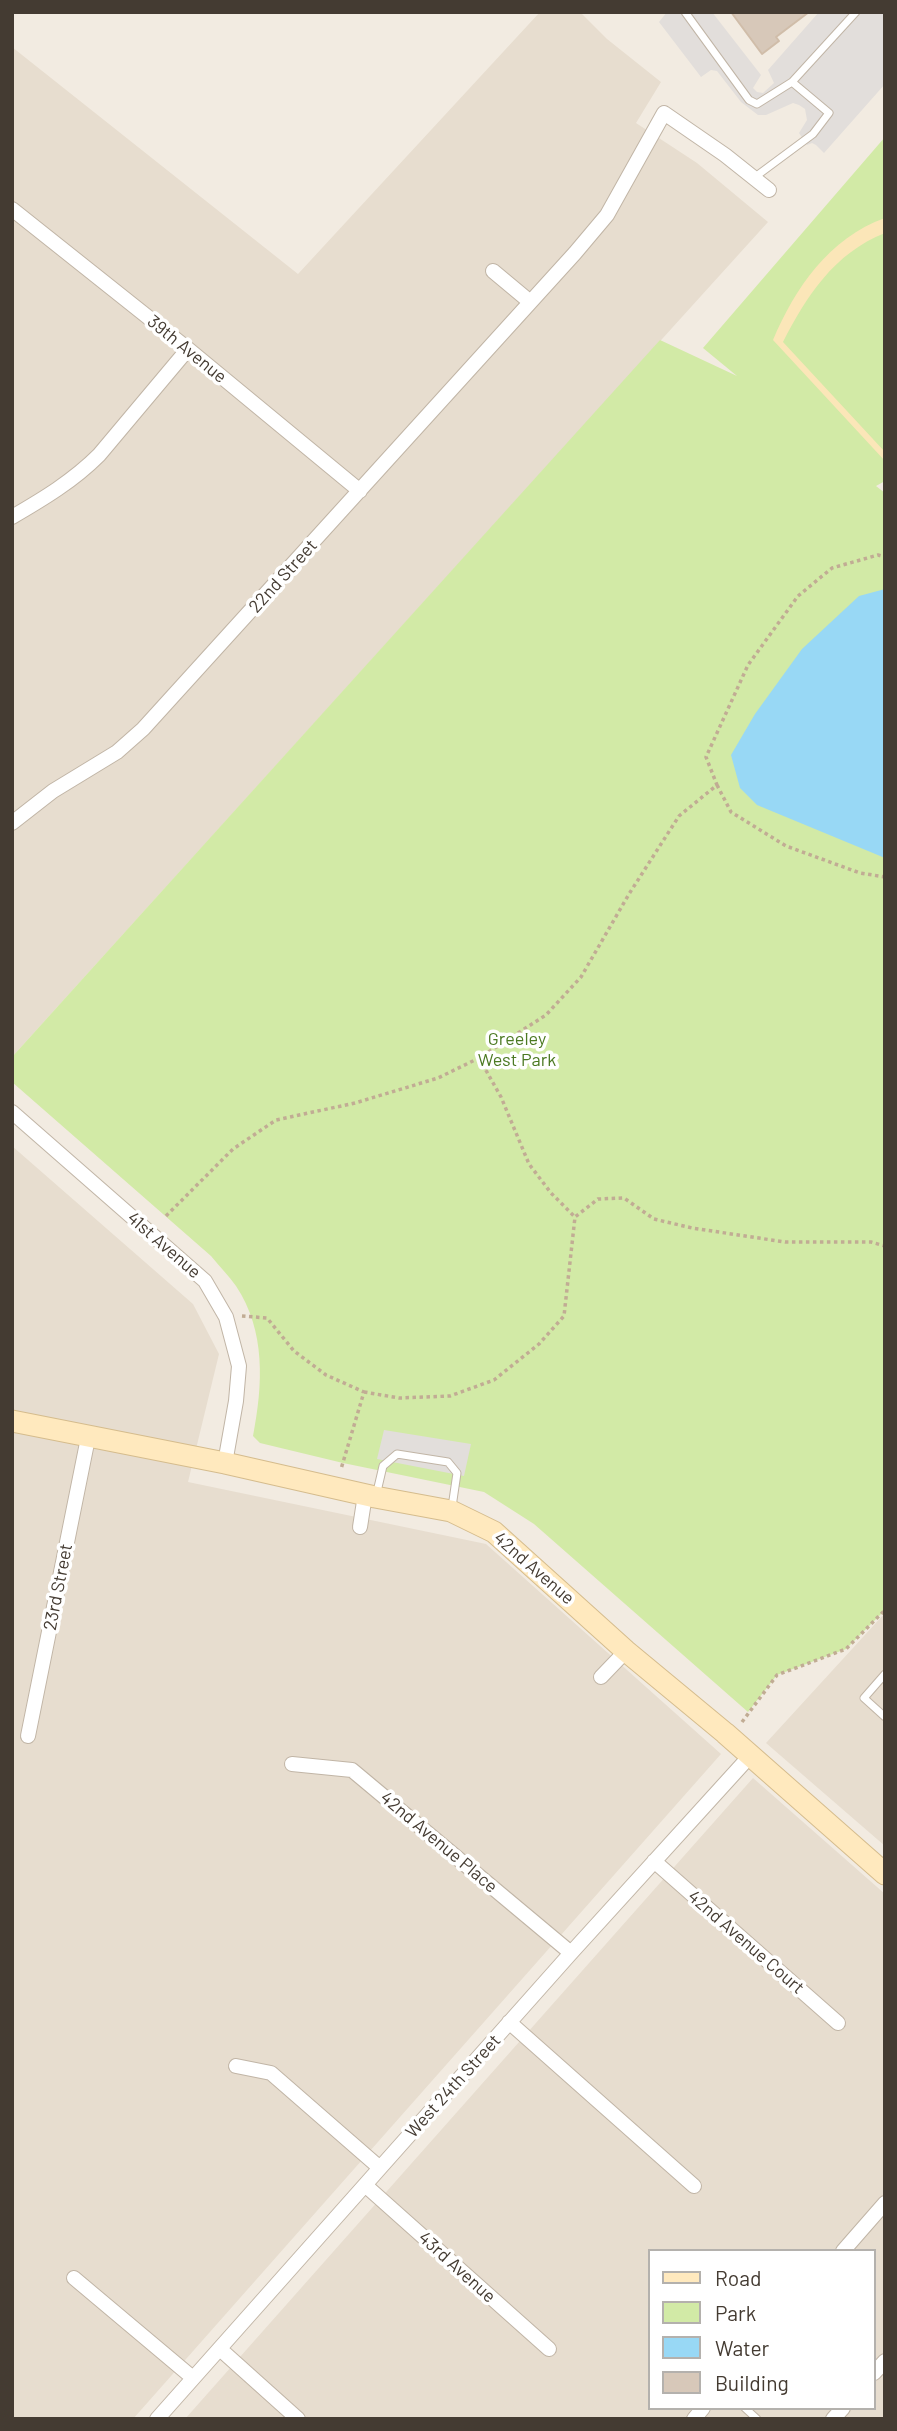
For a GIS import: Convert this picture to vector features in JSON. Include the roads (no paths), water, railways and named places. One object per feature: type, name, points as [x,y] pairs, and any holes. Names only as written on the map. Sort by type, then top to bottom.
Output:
[{"type":"street","name":"22nd Street","points":[[12,823],[53,791],[117,752],[143,729],[575,253],[607,215],[664,113],[754,178]]},
{"type":"street","points":[[754,178],[769,190]]},
{"type":"street","name":"39th Avenue","points":[[12,209],[360,491]]},
{"type":"street","points":[[493,271],[529,302]]},
{"type":"street","points":[[12,517],[83,471],[188,349]]},
{"type":"street","name":"41st Avenue","points":[[12,1112],[205,1281],[226,1317],[239,1366],[225,1463]]},
{"type":"street","name":"42nd Avenue","points":[[12,1421],[451,1511],[494,1532],[626,1651],[732,1739],[885,1874]]},
{"type":"street","name":"23rd Street","points":[[28,1736],[88,1438]]},
{"type":"street","points":[[360,1527],[370,1496]]},
{"type":"street","points":[[601,1677],[626,1651]]},
{"type":"street","name":"West 24th Street","points":[[157,2419],[509,2022],[750,1756]]},
{"type":"street","name":"42nd Avenue Place","points":[[292,1764],[352,1770],[571,1953]]},
{"type":"street","name":"42nd Avenue Court","points":[[654,1861],[838,2023]]},
{"type":"street","points":[[509,2022],[694,2186]]},
{"type":"street","points":[[236,2066],[271,2073],[380,2168]]},
{"type":"street","name":"43rd Avenue","points":[[365,2185],[550,2349]]},
{"type":"street","points":[[845,2249],[885,2203]]},
{"type":"street","points":[[74,2278],[193,2378]]},
{"type":"street","points":[[220,2350],[298,2419]]},
{"type":"lane","points":[[685,12],[749,100],[757,104],[766,101],[792,82],[856,12]]},
{"type":"lane","points":[[754,178],[813,134],[829,113],[792,82]]},
{"type":"lane","points":[[370,1496],[383,1466],[397,1454],[448,1462],[457,1473],[451,1511]]},
{"type":"lane","points":[[885,1674],[863,1698],[885,1717]]},
{"type":"water","points":[[885,589],[885,858],[757,805],[740,788],[731,755],[755,714],[802,649],[859,596]]},
{"type":"park label","name":"Greeley West Park","points":[[517,1049]]}]
